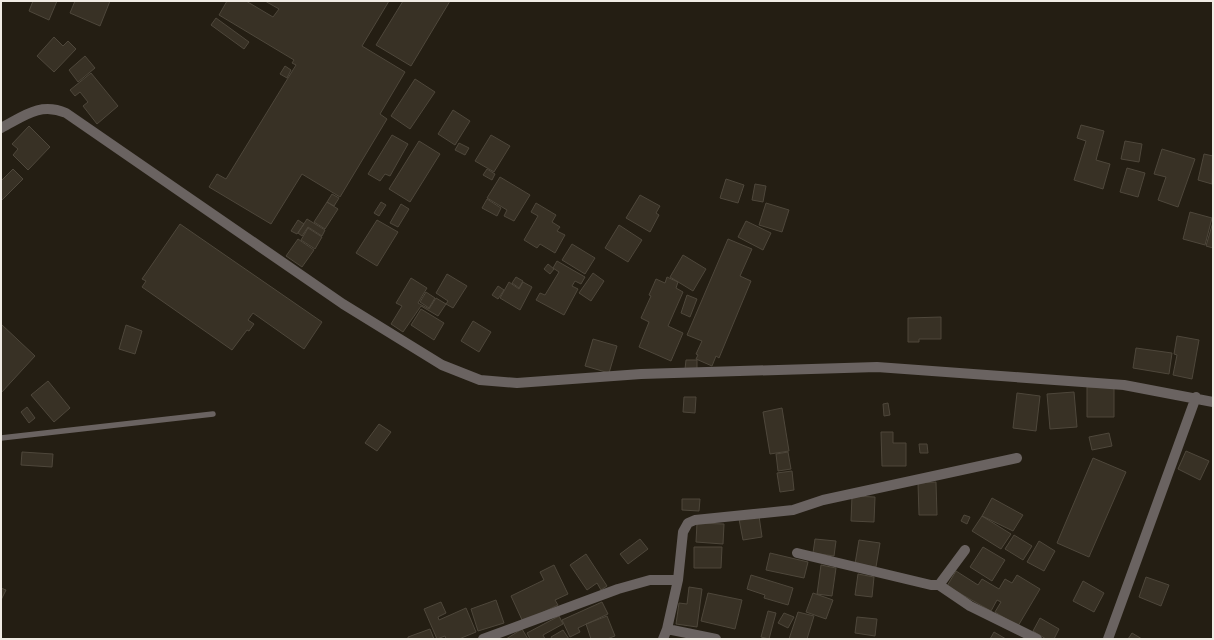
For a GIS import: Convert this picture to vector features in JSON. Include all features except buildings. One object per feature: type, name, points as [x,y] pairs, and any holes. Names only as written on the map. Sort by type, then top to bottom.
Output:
[{"type":"street","points":[[1,128],[38,109],[55,108],[66,113],[343,304],[442,365],[480,380],[517,383],[641,374],[877,367],[1124,385],[1196,397],[1213,402]]},
{"type":"street","points":[[1108,639],[1196,397]]},
{"type":"street","points":[[716,639],[665,634],[678,580],[683,532],[688,523],[695,520],[793,510],[823,500],[1017,458]]},
{"type":"street","points":[[939,585],[965,550]]},
{"type":"street","points":[[797,553],[931,585],[939,585],[970,606],[1037,639]]},
{"type":"street","points":[[483,639],[634,584],[650,580],[678,580]]},
{"type":"lane","points":[[1,438],[213,414]]}]
